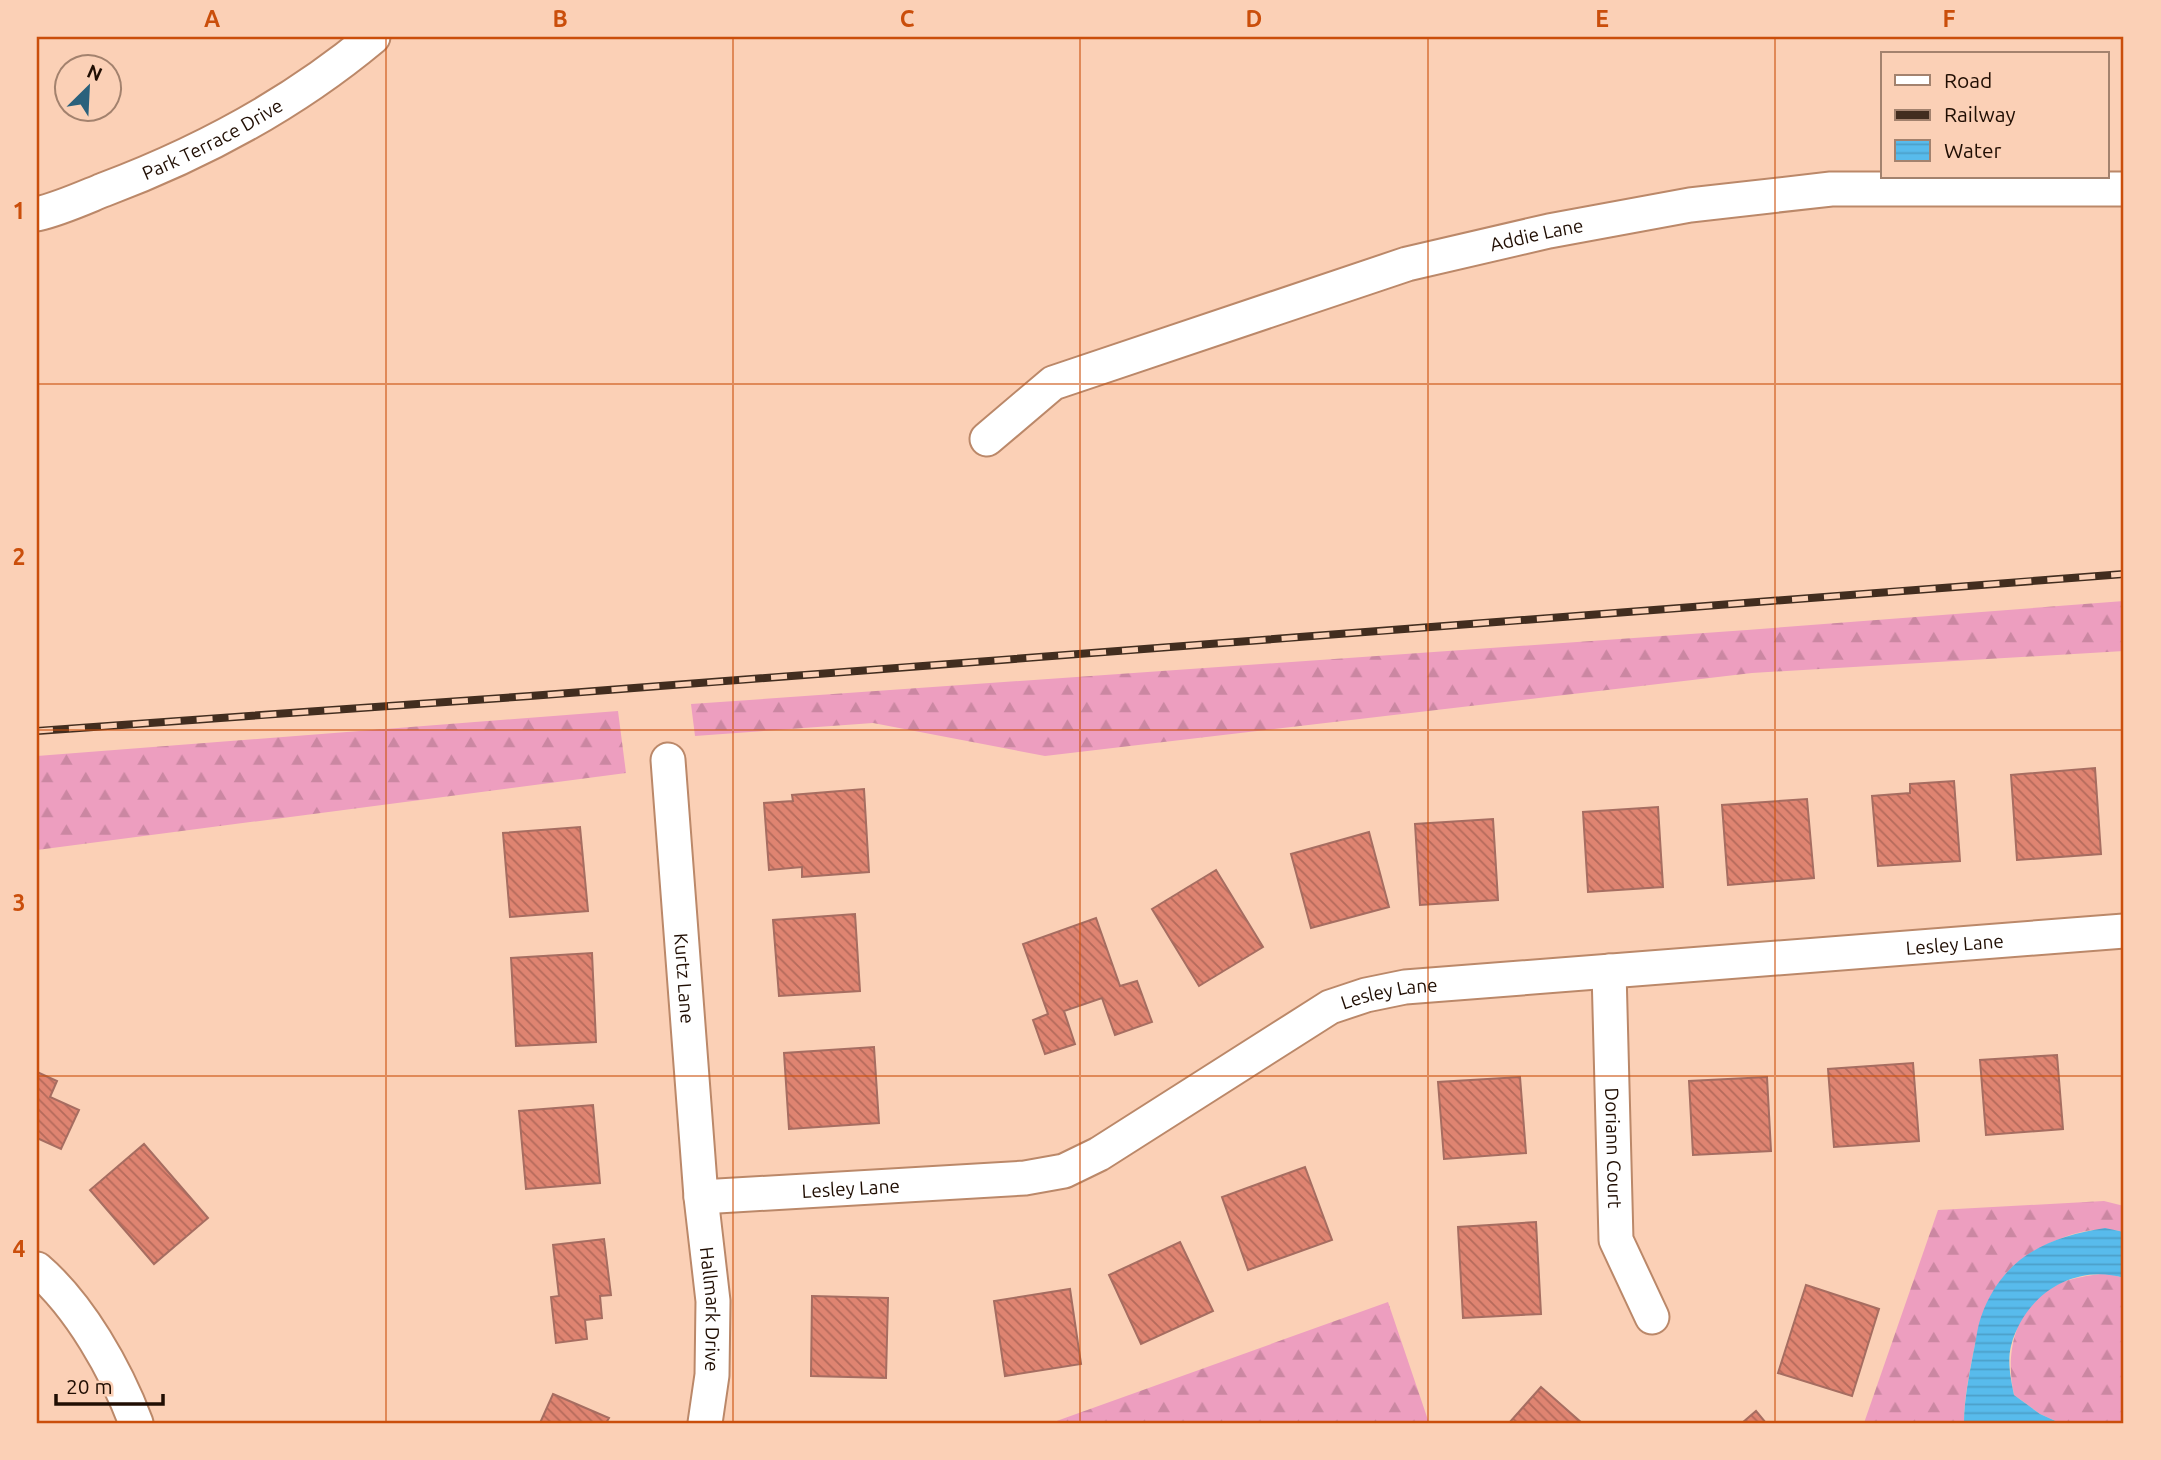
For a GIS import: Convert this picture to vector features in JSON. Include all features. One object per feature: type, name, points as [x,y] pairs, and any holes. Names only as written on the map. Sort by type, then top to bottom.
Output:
[{"type":"street","name":"Park Terrace Drive","points":[[37,214],[149,173],[248,124],[341,64],[373,37]]},
{"type":"street","name":"Addie Lane","points":[[987,439],[1054,383],[1407,264],[1549,231],[1690,205],[1831,189],[2124,189]]},
{"type":"street","name":"Kurtz Lane","points":[[668,760],[701,1197]]},
{"type":"street","name":"Lesley Lane","points":[[701,1197],[1025,1178],[1063,1171],[1099,1154],[1329,1007],[1366,995],[1405,987],[2124,931]]},
{"type":"street","name":"Doriann Court","points":[[1609,971],[1616,1240],[1652,1317]]},
{"type":"street","name":"Hallmark Drive","points":[[701,1197],[713,1301],[712,1375],[705,1423]]},
{"type":"street","points":[[37,1269],[89,1329],[124,1391],[136,1423]]},
{"type":"green space","points":[[2124,601],[2124,651],[1752,673],[1045,756],[873,723],[695,736],[691,704],[1747,630]]},
{"type":"green space","points":[[618,711],[626,773],[37,850],[37,756]]},
{"type":"green space","points":[[2104,1201],[2124,1206],[2124,1232],[2093,1230],[2062,1238],[2023,1258],[1998,1284],[1989,1300],[1977,1337],[1964,1423],[1864,1423],[1938,1210]]},
{"type":"green space","points":[[2106,1273],[2124,1278],[2124,1423],[2060,1423],[2040,1414],[2014,1395],[2011,1367],[2014,1339],[2025,1313],[2044,1292],[2066,1281]]},
{"type":"green space","points":[[1388,1302],[1429,1423],[1051,1423]]},
{"type":"water","points":[[2105,1228],[2124,1232],[2124,1278],[2087,1275],[2053,1288],[2027,1312],[2017,1328],[2011,1346],[2009,1365],[2014,1395],[2040,1414],[2060,1423],[1964,1423],[1967,1388],[1980,1321],[1990,1296],[2001,1279],[2014,1265],[2046,1244]]},
{"type":"building","points":[[2095,768],[2101,854],[2017,860],[2011,775]]},
{"type":"building","points":[[1954,781],[1960,861],[1878,866],[1872,796],[1910,793],[1910,784]]},
{"type":"building","points":[[864,789],[869,872],[802,877],[802,867],[769,870],[764,803],[793,801],[792,795]]},
{"type":"building","points":[[1807,799],[1814,878],[1728,885],[1722,805]]},
{"type":"building","points":[[1658,807],[1663,887],[1588,892],[1583,812]]},
{"type":"building","points":[[1493,819],[1498,900],[1420,905],[1415,824]]},
{"type":"building","points":[[580,827],[588,911],[510,917],[503,833]]},
{"type":"building","points":[[1369,832],[1389,907],[1311,928],[1291,854]]},
{"type":"building","points":[[1216,870],[1263,947],[1199,986],[1152,909]]},
{"type":"building","points":[[855,914],[860,991],[779,996],[773,920]]},
{"type":"building","points":[[1096,918],[1120,986],[1137,981],[1152,1022],[1115,1035],[1102,998],[1064,1011],[1075,1044],[1045,1054],[1033,1020],[1048,1014],[1023,944]]},
{"type":"building","points":[[592,953],[596,1042],[516,1046],[511,958]]},
{"type":"building","points":[[874,1047],[879,1123],[789,1129],[784,1053]]},
{"type":"building","points":[[2057,1055],[2063,1129],[1986,1135],[1980,1060]]},
{"type":"building","points":[[1913,1063],[1919,1141],[1834,1147],[1828,1069]]},
{"type":"building","points":[[37,1072],[57,1081],[50,1097],[79,1110],[61,1149],[37,1138]]},
{"type":"building","points":[[1520,1077],[1526,1153],[1444,1159],[1438,1082]]},
{"type":"building","points":[[1767,1077],[1771,1151],[1693,1155],[1689,1081]]},
{"type":"building","points":[[593,1105],[600,1183],[526,1189],[519,1111]]},
{"type":"building","points":[[144,1144],[208,1218],[154,1264],[90,1190]]},
{"type":"building","points":[[1305,1167],[1332,1240],[1248,1270],[1222,1197]]},
{"type":"building","points":[[1536,1222],[1541,1314],[1463,1318],[1458,1227]]},
{"type":"building","points":[[604,1239],[611,1295],[600,1296],[602,1318],[585,1320],[587,1339],[556,1343],[551,1297],[559,1296],[553,1245]]},
{"type":"building","points":[[1180,1242],[1213,1311],[1141,1344],[1109,1275]]},
{"type":"building","points":[[1806,1285],[1879,1309],[1852,1396],[1778,1373]]},
{"type":"building","points":[[1070,1289],[1081,1364],[1005,1376],[994,1301]]},
{"type":"building","points":[[812,1296],[888,1298],[886,1378],[811,1376]]},
{"type":"building","points":[[1541,1387],[1582,1423],[1509,1423]]},
{"type":"building","points":[[553,1394],[609,1418],[606,1423],[540,1423]]},
{"type":"building","points":[[1756,1411],[1766,1423],[1742,1423]]},
{"type":"railway","points":[[37,731],[2124,574]]}]
